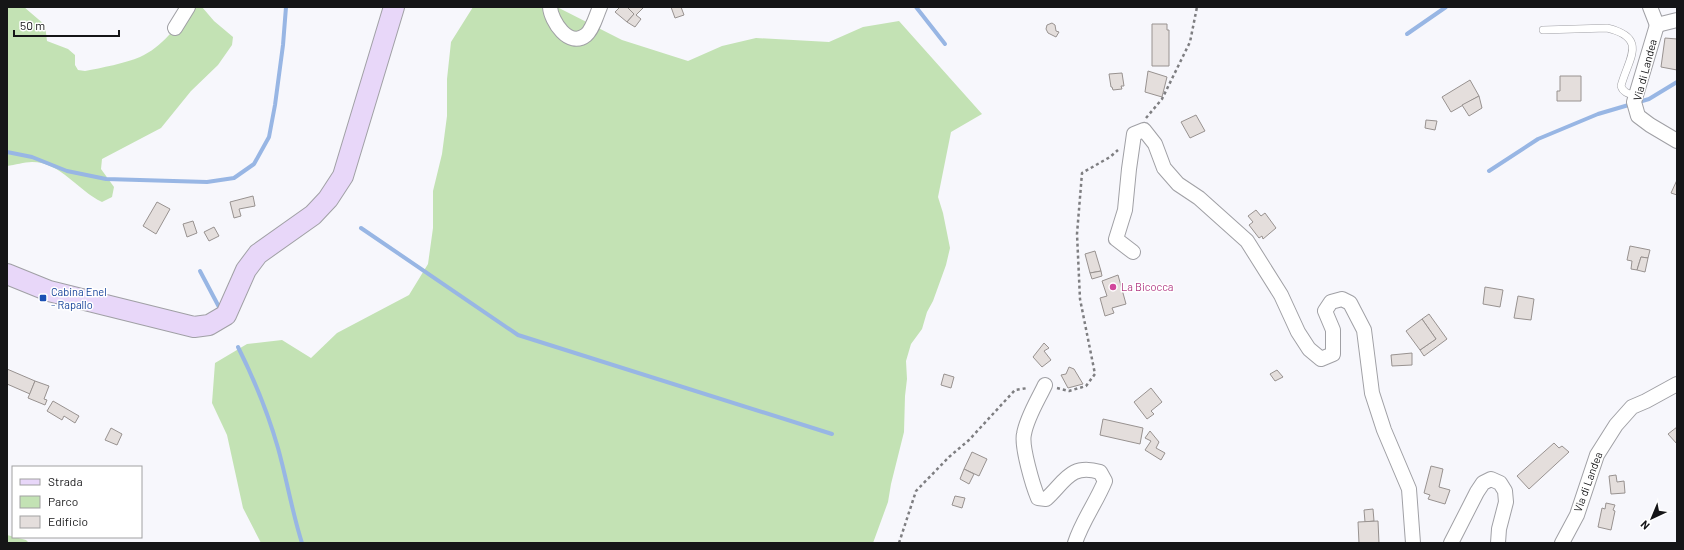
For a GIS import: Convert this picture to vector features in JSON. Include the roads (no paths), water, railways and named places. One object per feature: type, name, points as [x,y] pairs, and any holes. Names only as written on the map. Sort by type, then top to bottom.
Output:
[{"type":"street","points":[[175,28],[188,7]]},
{"type":"street","points":[[550,7],[555,24],[568,36],[576,38],[584,36],[590,30],[600,7]]},
{"type":"street","points":[[1650,7],[1657,25],[1677,20]]},
{"type":"street","points":[[7,274],[50,291],[194,327],[209,325],[226,315],[246,270],[258,254],[313,215],[328,199],[343,176],[394,9]]},
{"type":"street","name":"Via di Landea","points":[[1657,25],[1634,102],[1638,116],[1650,126],[1677,141]]},
{"type":"street","points":[[1133,252],[1116,239],[1125,210],[1134,134],[1144,130],[1155,144],[1164,168],[1178,184],[1199,198],[1247,241],[1281,295],[1298,332],[1309,349],[1321,359],[1333,354],[1333,330],[1326,311],[1331,302],[1342,298],[1350,303],[1364,330],[1372,393],[1384,430],[1409,490],[1413,543]]},
{"type":"street","name":"Via di Landea","points":[[1562,543],[1576,515],[1597,455],[1616,424],[1632,406],[1646,401],[1677,384]]},
{"type":"street","points":[[1045,385],[1023,435],[1028,464],[1038,498],[1046,499],[1056,490],[1064,479],[1077,471],[1088,468],[1100,472],[1105,481],[1098,499],[1080,529],[1075,543]]},
{"type":"street","points":[[1451,543],[1476,492],[1483,483],[1491,479],[1500,483],[1505,491],[1506,502],[1499,529],[1498,543]]},
{"type":"lane","points":[[1543,30],[1607,28],[1617,30],[1623,34],[1633,45],[1633,51],[1630,64],[1621,86],[1622,90],[1636,96]]},
{"type":"waterway","points":[[7,152],[32,157],[67,171],[106,179],[207,182],[234,178],[254,164],[269,137],[283,45],[286,7]]},
{"type":"waterway","points":[[916,7],[945,44]]},
{"type":"waterway","points":[[1407,34],[1446,7]]},
{"type":"waterway","points":[[1489,171],[1538,139],[1598,114],[1649,99],[1677,82]]},
{"type":"waterway","points":[[361,228],[518,335],[832,434]]},
{"type":"waterway","points":[[200,271],[219,307]]},
{"type":"waterway","points":[[238,347],[250,371],[270,422],[302,543]]},
{"type":"place","name":"La Bicocca","points":[[1113,287]]},
{"type":"place","name":"Cabina Enel - Rapallo","points":[[43,298]]}]
